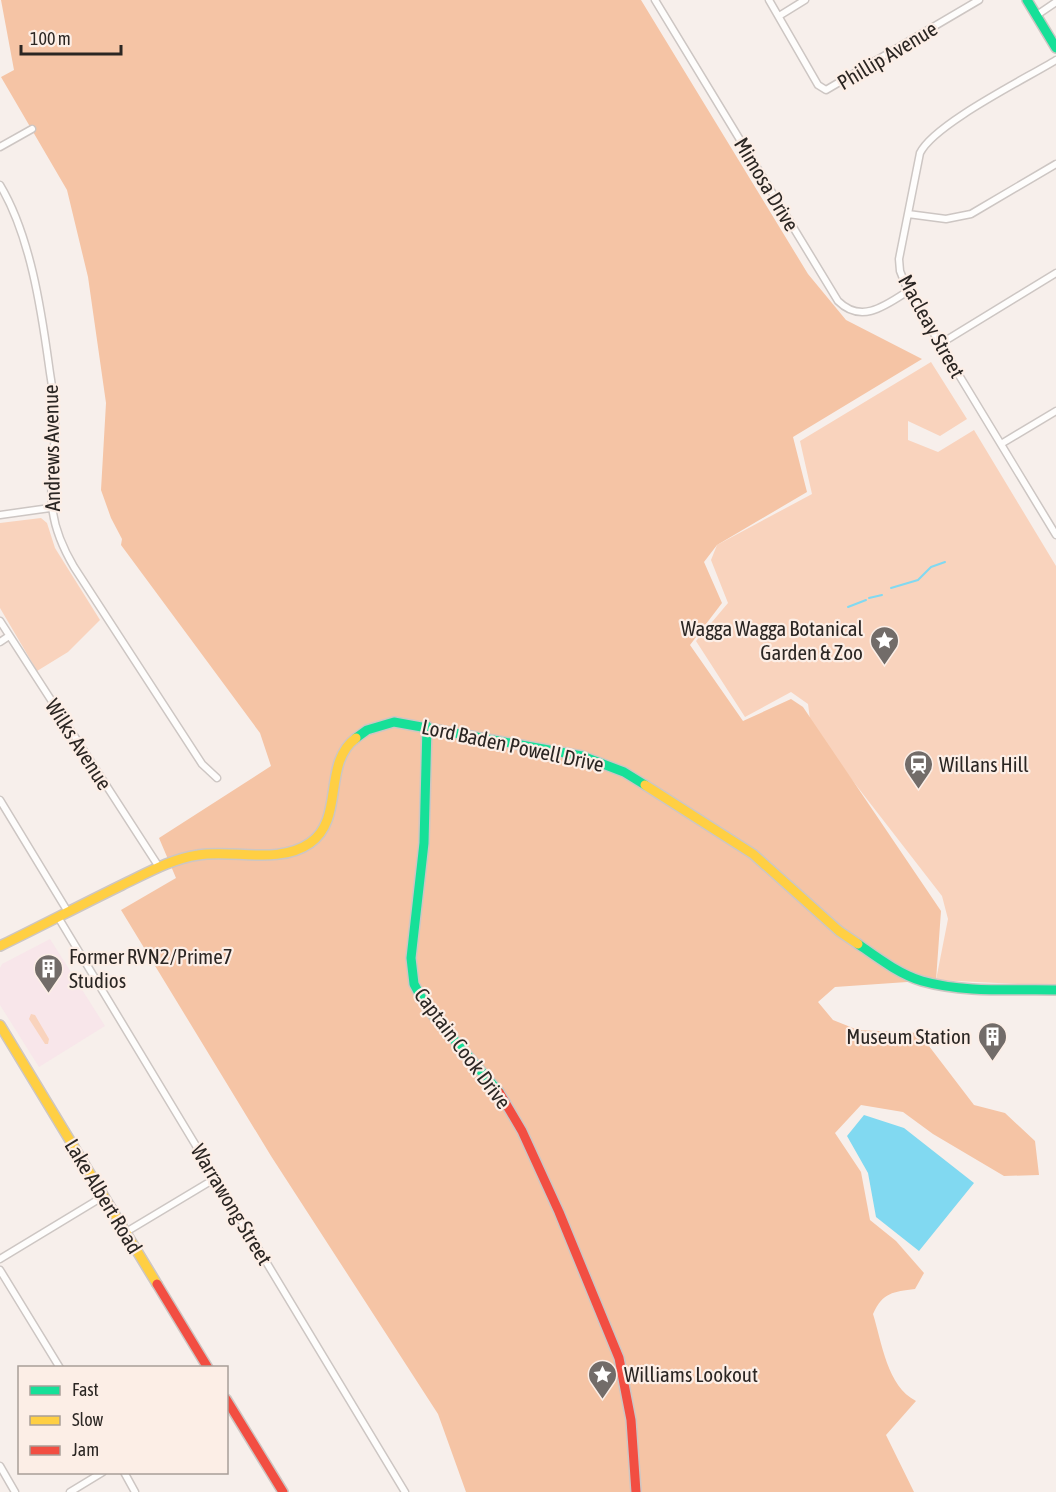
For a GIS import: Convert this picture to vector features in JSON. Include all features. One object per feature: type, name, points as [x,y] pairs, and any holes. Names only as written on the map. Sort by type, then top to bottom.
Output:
[{"type":"street","name":"Mimosa Drive","points":[[656,0],[838,301],[853,312],[869,312],[908,291]]},
{"type":"street","name":"Phillip Avenue","points":[[769,0],[818,85],[826,90],[979,0]]},
{"type":"street","points":[[779,16],[806,0]]},
{"type":"street","points":[[1027,0],[1056,48]]},
{"type":"street","points":[[1037,15],[1056,2]]},
{"type":"street","name":"Macleay Street","points":[[1056,60],[942,129],[925,143],[920,153],[900,259],[900,270],[908,291],[1056,535]]},
{"type":"street","points":[[0,147],[32,129]]},
{"type":"street","points":[[908,214],[946,219],[971,214],[1056,165]]},
{"type":"street","name":"Andrews Avenue","points":[[0,185],[13,212],[39,297],[55,415],[50,508],[58,538],[74,567],[202,764],[217,778]]},
{"type":"street","points":[[940,344],[1056,273]]},
{"type":"street","points":[[1001,444],[1056,411]]},
{"type":"street","points":[[0,515],[50,508]]},
{"type":"street","name":"Wilks Avenue","points":[[0,621],[159,867]]},
{"type":"street","points":[[0,642],[9,636]]},
{"type":"street","name":"Lord Baden Powell Drive","points":[[1,946],[159,867],[198,855],[280,852],[301,848],[318,836],[324,828],[330,809],[337,765],[354,740],[379,724],[394,722],[427,726],[582,756],[624,772],[753,854],[839,931],[905,975],[937,986],[1056,990]]},
{"type":"street","name":"Captain Cook Drive","points":[[427,726],[424,843],[411,958],[414,984],[427,1008],[497,1089],[522,1131],[559,1212],[619,1358],[630,1413],[636,1492]]},
{"type":"street","name":"Warrawong Street","points":[[0,800],[63,915],[216,1178],[405,1492]]},
{"type":"street","name":"Lake Albert Road","points":[[0,1025],[207,1366]]},
{"type":"street","points":[[126,1233],[216,1178]]},
{"type":"street","points":[[0,1259],[104,1196]]},
{"type":"street","points":[[0,1270],[59,1366]]},
{"type":"street","points":[[228,1402],[279,1491]]},
{"type":"street","points":[[0,1466],[15,1492]]},
{"type":"street","points":[[70,1492],[101,1474]]},
{"type":"street","points":[[125,1474],[135,1492]]},
{"type":"shaded area","points":[[1,0],[641,0],[808,274],[846,320],[922,359],[793,437],[807,492],[717,545],[704,562],[722,603],[690,645],[743,721],[791,699],[803,707],[941,911],[936,980],[835,987],[818,1002],[833,1020],[858,1030],[919,1033],[974,1105],[1005,1113],[1035,1141],[1039,1175],[1004,1176],[933,1134],[903,1112],[861,1105],[835,1133],[861,1172],[870,1220],[896,1241],[924,1273],[915,1289],[890,1294],[881,1301],[873,1314],[892,1375],[906,1394],[916,1401],[886,1435],[914,1492],[466,1492],[438,1414],[271,1156],[121,910],[176,878],[159,838],[271,766],[260,733],[121,545],[122,539],[111,518],[101,490],[106,403],[88,277],[67,190],[1,77],[14,70]]},
{"type":"shaded area","name":"Wagga Wagga Botanical Garden & Zoo","points":[[931,362],[967,419],[940,436],[908,421],[908,440],[938,452],[974,430],[1056,566],[1056,986],[936,980],[948,919],[942,896],[811,727],[808,704],[791,692],[745,717],[696,641],[728,603],[711,560],[717,545],[812,494],[800,441]]},
{"type":"shaded area","points":[[41,518],[47,523],[55,548],[100,620],[68,652],[37,671],[0,608],[0,523]]},
{"type":"shaded area","points":[[50,939],[105,1026],[39,1067],[0,1005],[0,968],[2,964]]},
{"type":"shaded area","points":[[31,1014],[35,1015],[49,1039],[48,1044],[45,1044],[29,1019]]},
{"type":"water","points":[[864,1115],[904,1128],[974,1183],[919,1251],[876,1217],[868,1173],[847,1136]]},
{"type":"waterway","points":[[891,588],[918,580],[931,567],[945,562]]},
{"type":"waterway","points":[[869,598],[882,595]]},
{"type":"waterway","points":[[848,607],[866,600]]},
{"type":"traffic: fast","points":[[1027,0],[1056,48]]},
{"type":"traffic: fast","points":[[356,738],[367,730],[394,722],[582,756],[624,772],[645,785]]},
{"type":"traffic: fast","points":[[427,726],[424,843],[411,958],[414,984],[427,1008],[499,1092]]},
{"type":"traffic: fast","points":[[858,944],[905,974],[938,985],[989,990],[1056,990]]},
{"type":"traffic: slow","points":[[0,946],[150,871],[178,860],[212,854],[270,855],[298,850],[310,843],[321,833],[327,820],[339,762],[346,749],[356,738]]},
{"type":"traffic: slow","points":[[645,785],[753,854],[839,931],[858,944]]},
{"type":"traffic: slow","points":[[0,1025],[157,1284]]},
{"type":"traffic: jam","points":[[499,1092],[522,1131],[559,1212],[619,1358],[631,1420],[636,1492]]},
{"type":"traffic: jam","points":[[157,1284],[207,1366]]},
{"type":"traffic: jam","points":[[228,1402],[283,1492]]},
{"type":"place","name":"Wagga Wagga Botanical Garden & Zoo","points":[[884,666]]},
{"type":"place","name":"Willans Hill","points":[[918,790]]},
{"type":"place","name":"Former RVN2/Prime7 Studios","points":[[48,994]]},
{"type":"place","name":"Museum Station","points":[[992,1062]]},
{"type":"place","name":"Williams Lookout","points":[[603,1400]]}]
